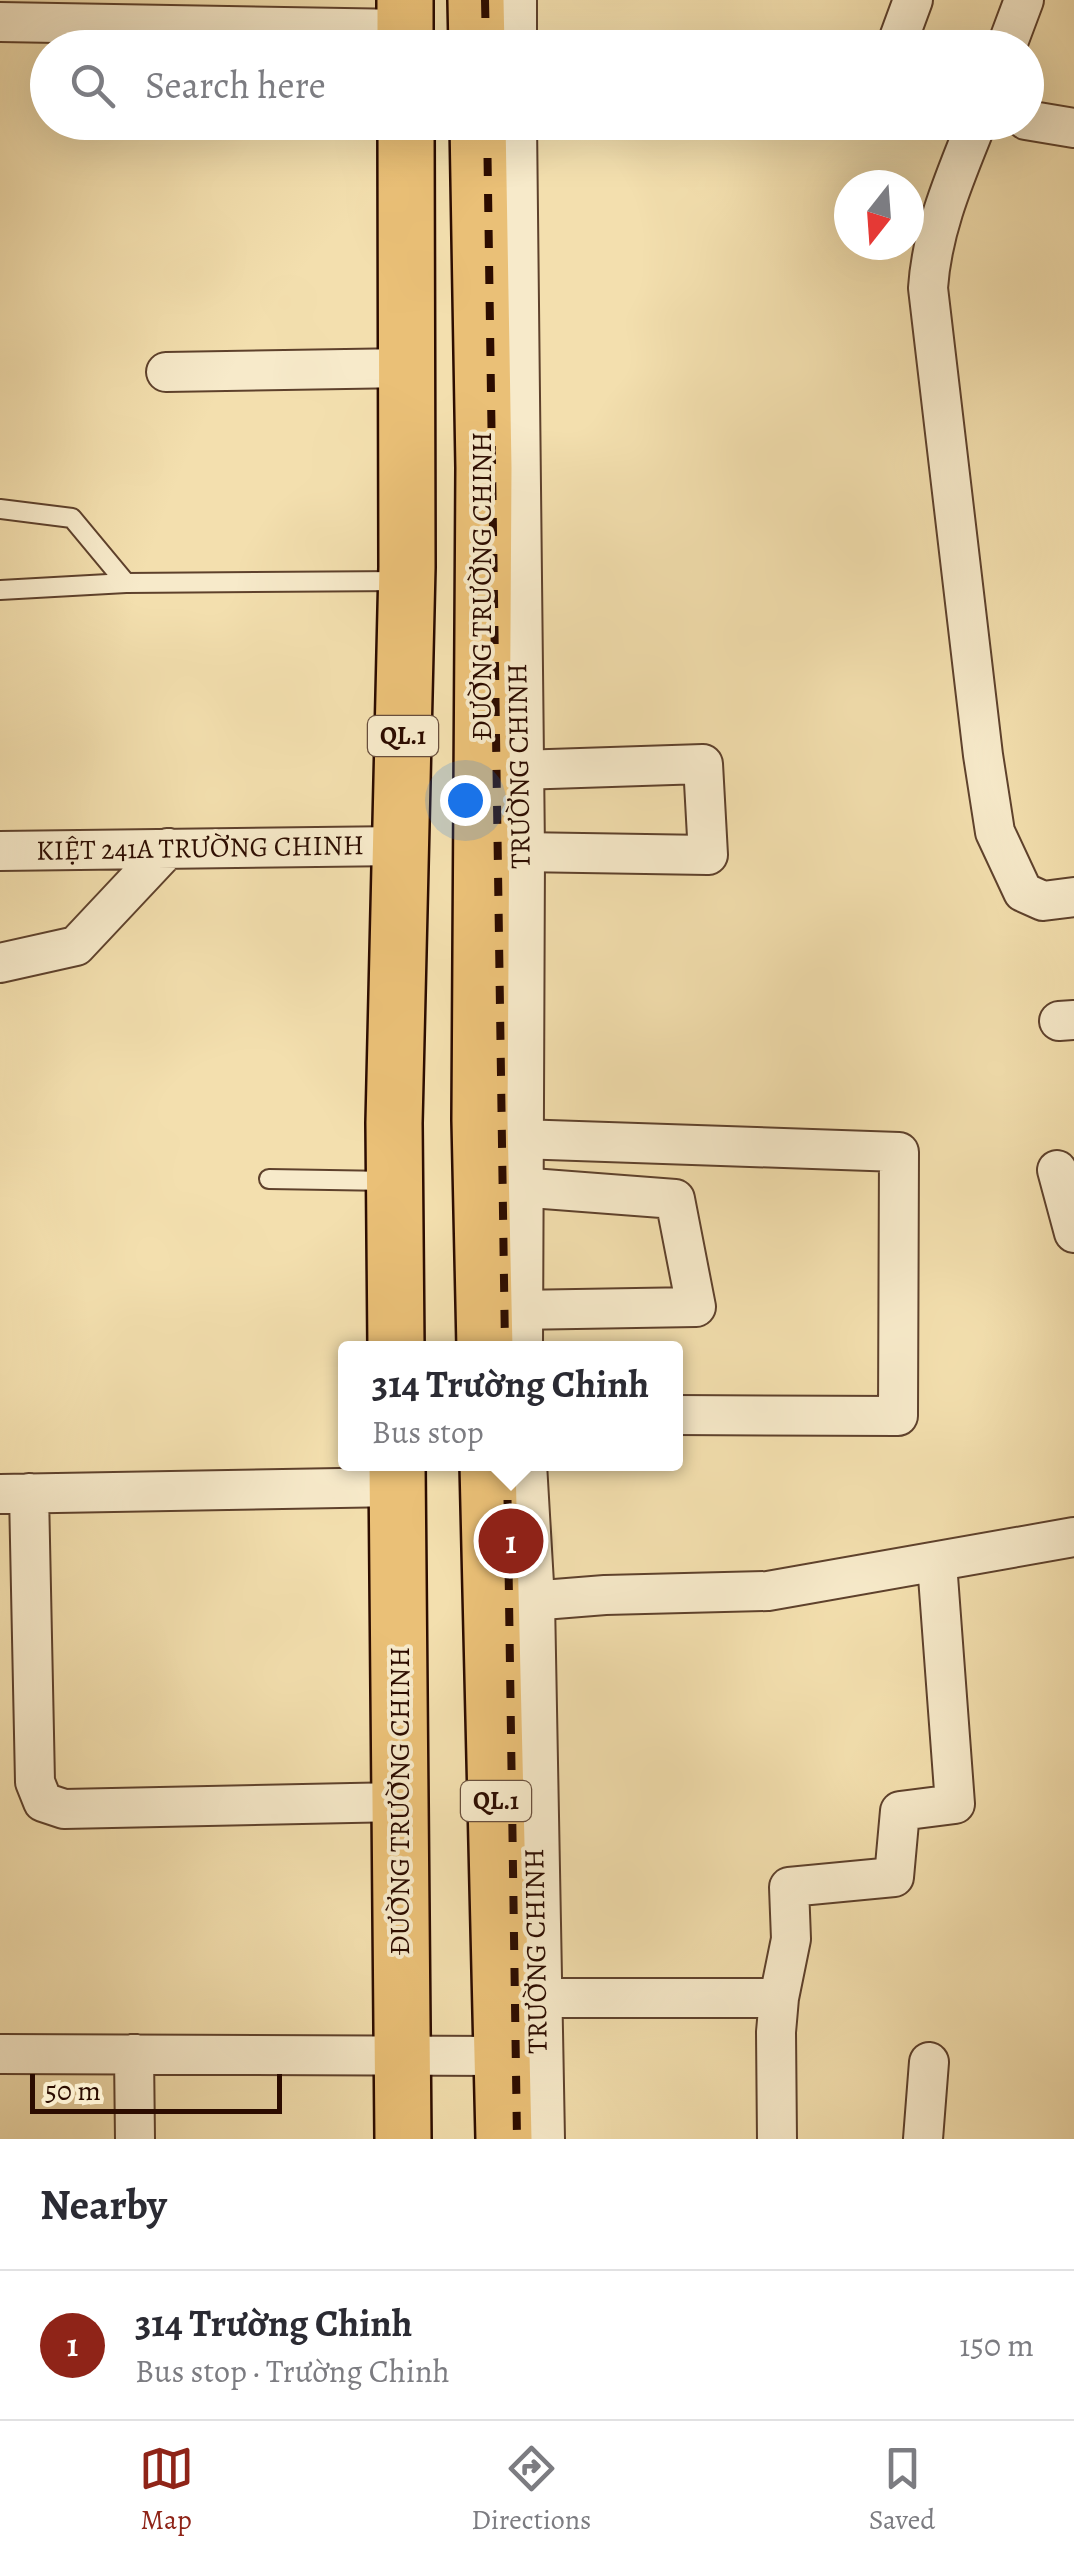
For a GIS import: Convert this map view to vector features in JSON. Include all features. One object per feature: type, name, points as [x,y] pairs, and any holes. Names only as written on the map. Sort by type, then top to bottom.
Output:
[{"type":"highway","points":[[476,0],[477,30]]},
{"type":"highway","name":"QL.1","points":[[396,1341],[394,1173],[407,467],[406,140]]},
{"type":"highway","name":"ĐƯỜNG TRƯỜNG CHINH","points":[[478,140],[484,468],[506,1164],[506,1336]]},
{"type":"highway","points":[[407,467],[484,468]]},
{"type":"highway","points":[[394,1173],[506,1164]]},
{"type":"highway","name":"QL.1","points":[[488,1471],[504,2139]]},
{"type":"highway","name":"ĐƯỜNG TRƯỜNG CHINH","points":[[397,1475],[403,2139]]},
{"type":"street","points":[[512,0],[512,30]]},
{"type":"street","points":[[902,30],[913,0]]},
{"type":"street","points":[[1013,30],[1024,0]]},
{"type":"street","points":[[0,22],[405,25]]},
{"type":"street","points":[[1044,123],[1074,128]]},
{"type":"street","name":"TRƯỜNG CHINH","points":[[506,1164],[520,852],[512,140]]},
{"type":"street","points":[[970,140],[944,206],[929,269],[937,377],[995,832],[1023,892],[1043,901],[1065,898]]},
{"type":"street","points":[[166,372],[406,368]]},
{"type":"street","points":[[519,770],[703,764],[708,855],[520,852]]},
{"type":"street","name":"KIỆT 241A TRƯỜNG CHINH","points":[[0,850],[400,846]]},
{"type":"street","points":[[0,963],[76,946],[168,848]]},
{"type":"street","points":[[506,1164],[899,1152],[898,1416],[683,1415]]},
{"type":"street","name":"ĐƯỜNG TRƯỜNG CHINH","points":[[506,1164],[675,1199],[696,1307],[506,1336]]},
{"type":"street","points":[[1057,1170],[1074,1233]]},
{"type":"street","name":"TRƯỜNG CHINH","points":[[522,1471],[530,1601],[540,2139]]},
{"type":"street","points":[[397,1475],[14,1494],[35,1782],[42,1802],[64,1810],[400,1802]]},
{"type":"street","points":[[530,1601],[768,1591],[1074,1537]]},
{"type":"street","points":[[777,2139],[779,1998],[792,1939],[789,1886],[894,1877],[900,1811],[956,1804],[938,1563]]},
{"type":"street","points":[[537,1998],[779,1998]]},
{"type":"street","points":[[0,2054],[502,2056]]},
{"type":"street","points":[[134,2054],[134,2139]]},
{"type":"street","points":[[923,2139],[929,2062]]},
{"type":"lane","points":[[0,509],[72,518],[126,583]]},
{"type":"lane","points":[[0,590],[126,583],[406,581]]},
{"type":"lane","points":[[269,1180],[394,1173]]},
{"type":"railway","points":[[485,0],[486,30]]},
{"type":"railway","points":[[487,140],[505,1341]]},
{"type":"railway","points":[[507,1471],[517,2139]]},
{"type":"place","name":"314 Trường Chinh","points":[[511,1541]]}]
